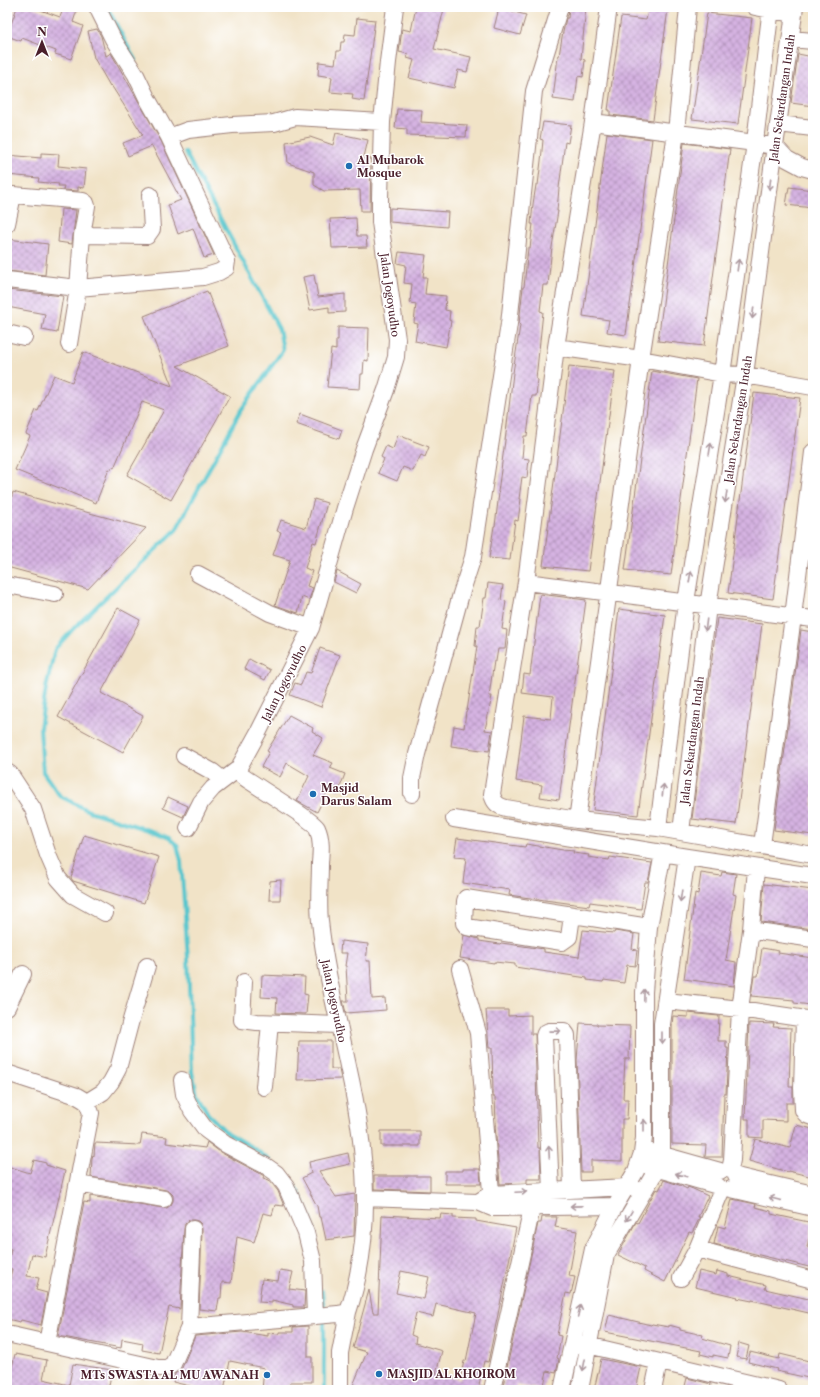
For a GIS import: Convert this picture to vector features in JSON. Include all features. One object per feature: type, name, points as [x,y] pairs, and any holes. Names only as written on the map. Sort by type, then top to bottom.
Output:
[{"type":"street","points":[[7,280],[78,288],[203,277],[226,268],[227,261],[170,137],[147,98],[136,75],[113,40],[97,7]]},
{"type":"street","name":"Jalan Jogoyudho","points":[[340,1390],[340,1353],[343,1313],[354,1295],[365,1225],[364,1155],[348,1068],[330,987],[320,920],[321,841],[316,825],[242,776],[238,769],[260,731],[311,628],[345,508],[396,357],[397,339],[380,222],[382,122],[395,7]]},
{"type":"street","points":[[412,794],[412,778],[417,754],[452,624],[473,557],[509,324],[534,92],[560,7]]},
{"type":"street","points":[[608,7],[592,122],[556,347],[526,582],[492,794],[493,801],[498,806],[506,808],[577,820],[658,828],[813,855]]},
{"type":"street","points":[[577,820],[641,360],[676,132],[688,7]]},
{"type":"street","points":[[765,8],[795,11]]},
{"type":"street","name":"Jalan Sekardangan Indah","points":[[658,828],[686,602],[722,374],[755,143],[765,8]]},
{"type":"street","name":"Jalan Sekardangan Indah","points":[[681,832],[708,606],[745,376],[778,124],[795,11]]},
{"type":"street","points":[[791,39],[813,41]]},
{"type":"street","points":[[170,137],[188,130],[232,125],[274,123],[295,118],[382,122]]},
{"type":"street","points":[[592,122],[775,146],[787,159],[802,167],[813,170]]},
{"type":"street","points":[[778,124],[813,128]]},
{"type":"street","points":[[7,224],[10,194],[83,201],[86,203],[87,206],[82,234],[78,288],[69,344]]},
{"type":"street","points":[[82,234],[147,236],[152,229],[150,196]]},
{"type":"street","points":[[7,333],[24,337]]},
{"type":"street","points":[[556,347],[813,387]]},
{"type":"street","points":[[762,845],[793,617],[813,452]]},
{"type":"street","points":[[198,574],[270,613],[311,628]]},
{"type":"street","points":[[526,582],[813,620]]},
{"type":"street","points":[[7,585],[56,594]]},
{"type":"street","points":[[184,756],[213,772],[223,780]]},
{"type":"street","points":[[188,828],[201,802],[213,788],[238,769]]},
{"type":"street","points":[[7,772],[10,774],[33,809],[48,855],[58,878],[73,895],[105,913]]},
{"type":"street","points":[[454,819],[813,876]]},
{"type":"street","points":[[562,1390],[593,1249],[615,1206],[636,1171],[644,1138],[644,992],[649,927],[663,853]]},
{"type":"street","points":[[580,1390],[606,1255],[660,1161],[662,1024],[687,857]]},
{"type":"street","points":[[681,1278],[697,1249],[726,1180],[732,1160],[740,1009],[756,868]]},
{"type":"street","points":[[572,916],[569,937],[562,942],[466,926],[464,923],[466,898],[649,927]]},
{"type":"street","points":[[750,930],[813,939]]},
{"type":"street","points":[[87,1102],[103,1092],[111,1082],[118,1069],[131,1020],[148,966]]},
{"type":"street","points":[[460,969],[478,1033],[487,1201]]},
{"type":"street","points":[[7,1007],[23,974]]},
{"type":"street","points":[[244,982],[242,1020],[270,1023],[338,1025]]},
{"type":"street","points":[[666,1001],[740,1009],[809,1020],[808,1090],[804,1113],[813,1117]]},
{"type":"street","points":[[264,1087],[270,1023]]},
{"type":"street","points":[[551,1191],[544,1036],[545,1033],[549,1031],[564,1031],[567,1035],[572,1190]]},
{"type":"street","points":[[7,1073],[77,1096],[87,1102],[91,1113],[47,1343]]},
{"type":"street","points":[[182,1080],[184,1094],[189,1105],[206,1130],[225,1144],[276,1173],[286,1186],[306,1233],[313,1261],[318,1316]]},
{"type":"street","points":[[640,1157],[660,1161],[726,1180],[813,1208]]},
{"type":"street","points":[[726,1180],[813,1194]]},
{"type":"street","points":[[78,1184],[164,1199]]},
{"type":"street","points":[[487,1201],[551,1191],[627,1187],[644,1191]]},
{"type":"street","points":[[365,1198],[487,1201],[532,1208],[615,1206]]},
{"type":"street","points":[[492,1390],[532,1208]]},
{"type":"street","points":[[7,1334],[158,1368],[167,1368],[173,1364],[189,1327],[193,1229]]},
{"type":"street","points":[[697,1249],[813,1280]]},
{"type":"street","points":[[189,1327],[343,1313]]},
{"type":"street","points":[[572,1342],[659,1362],[721,1383],[779,1390]]},
{"type":"street","points":[[653,1390],[659,1362]]},
{"type":"building","points":[[17,7],[32,7],[60,17],[64,7],[78,7],[73,22],[83,26],[71,59],[55,54],[56,51],[22,38],[21,41],[7,36]]},
{"type":"building","points":[[416,7],[435,7],[444,9],[434,49],[471,57],[467,72],[458,70],[454,88],[409,78],[414,60],[407,58],[408,54],[399,52],[402,29],[411,31]]},
{"type":"building","points":[[569,7],[586,7],[581,59],[585,60],[583,77],[578,76],[575,102],[553,99],[558,56],[566,18],[568,18]]},
{"type":"building","points":[[649,7],[668,9],[653,120],[610,115],[610,110],[608,110],[621,17],[646,20]]},
{"type":"building","points":[[499,8],[526,15],[520,35],[494,28]]},
{"type":"building","points":[[707,13],[752,18],[738,124],[692,119]]},
{"type":"building","points":[[357,18],[375,20],[364,101],[352,99],[353,94],[330,92],[332,77],[318,75],[319,62],[335,64],[337,51],[340,51],[341,42],[344,42],[345,34],[355,35]]},
{"type":"building","points":[[97,29],[101,36],[106,56],[111,53],[161,141],[214,255],[204,258],[193,228],[178,234],[168,205],[181,200],[152,146],[128,156],[123,143],[143,135],[111,85],[110,86],[94,58],[88,31]]},
{"type":"building","points":[[798,54],[813,57],[813,106],[791,103]]},
{"type":"building","points":[[397,109],[422,110],[421,122],[467,125],[466,137],[407,135],[407,129],[395,128]]},
{"type":"building","points":[[543,122],[571,125],[568,143],[565,142],[548,285],[543,285],[540,311],[543,312],[536,379],[538,380],[536,396],[532,396],[527,436],[524,436],[522,458],[529,459],[527,478],[522,477],[518,521],[515,520],[510,560],[489,558],[495,526],[528,248],[530,248],[533,224],[531,224],[533,204],[536,185],[538,185],[541,161],[543,140],[540,139]]},
{"type":"building","points":[[336,133],[368,140],[364,157],[371,159],[370,211],[361,211],[360,190],[324,191],[314,185],[314,172],[288,163],[286,142],[310,137],[333,145]]},
{"type":"building","points":[[607,133],[652,139],[626,335],[607,332],[609,320],[583,316]]},
{"type":"building","points":[[684,143],[730,149],[704,346],[658,341]]},
{"type":"building","points":[[41,153],[59,154],[58,166],[86,169],[84,188],[78,187],[78,191],[63,190],[64,186],[58,186],[59,184],[38,182],[39,178],[7,175],[7,155],[41,158]]},
{"type":"building","points":[[789,187],[813,190],[813,208],[786,205]]},
{"type":"building","points":[[390,208],[448,212],[447,227],[390,222]]},
{"type":"building","points":[[61,209],[76,210],[72,244],[58,242]]},
{"type":"building","points":[[356,218],[357,236],[366,236],[367,247],[332,248],[330,219]]},
{"type":"building","points":[[8,239],[48,244],[45,275],[7,271]]},
{"type":"building","points":[[399,252],[426,255],[423,277],[427,277],[425,294],[446,296],[445,310],[450,311],[449,320],[451,321],[446,347],[415,341],[418,324],[414,323],[416,304],[410,303],[412,284],[404,283],[406,265],[397,263]]},
{"type":"building","points":[[314,275],[318,297],[345,294],[345,312],[329,313],[329,307],[310,310],[303,277]]},
{"type":"building","points":[[7,290],[63,296],[57,333],[42,330],[45,314],[7,307]]},
{"type":"building","points":[[207,291],[229,346],[177,366],[230,396],[171,500],[127,475],[164,410],[142,402],[114,468],[112,467],[111,470],[109,469],[96,503],[15,470],[30,436],[26,434],[36,410],[38,411],[54,375],[72,382],[83,352],[172,386],[144,316]]},
{"type":"building","points":[[338,327],[369,328],[368,361],[364,360],[360,389],[327,387],[331,349],[336,350]]},
{"type":"building","points":[[569,366],[615,371],[588,571],[543,566]]},
{"type":"building","points":[[652,371],[697,379],[671,575],[625,570]]},
{"type":"building","points":[[754,393],[800,398],[773,599],[728,593]]},
{"type":"building","points":[[300,414],[342,430],[339,439],[296,424]]},
{"type":"building","points":[[398,435],[429,447],[425,457],[421,455],[413,471],[403,467],[397,481],[378,473],[384,459],[381,457],[386,446],[393,449]]},
{"type":"building","points":[[13,492],[146,528],[88,589],[7,567],[7,506],[9,507]]},
{"type":"building","points":[[314,499],[327,503],[316,543],[313,542],[305,568],[312,571],[307,586],[313,588],[309,600],[302,597],[298,613],[275,605],[290,560],[273,555],[281,532],[277,531],[281,520],[306,528]]},
{"type":"building","points":[[337,571],[361,584],[356,593],[334,582]]},
{"type":"building","points":[[488,583],[503,585],[501,600],[506,601],[502,629],[507,630],[505,649],[498,649],[496,661],[494,661],[489,696],[492,696],[485,730],[492,731],[489,751],[451,746],[454,726],[464,728],[477,646],[475,646],[477,626],[480,626]]},
{"type":"building","points":[[540,594],[586,600],[559,800],[540,797],[542,785],[516,781],[524,716],[551,719],[553,697],[522,693],[524,674],[530,675]]},
{"type":"building","points":[[118,608],[140,620],[101,693],[143,716],[123,752],[58,717]]},
{"type":"building","points":[[619,609],[665,615],[638,815],[593,810]]},
{"type":"building","points":[[717,618],[762,624],[736,824],[692,819]]},
{"type":"building","points":[[801,630],[813,632],[813,678],[811,693],[813,693],[813,835],[774,830]]},
{"type":"building","points":[[320,648],[340,655],[321,707],[290,695],[295,683],[301,685],[306,672],[311,673]]},
{"type":"building","points":[[249,659],[270,670],[265,680],[244,669]]},
{"type":"building","points":[[289,715],[313,728],[312,731],[323,738],[313,755],[333,763],[330,768],[345,774],[339,790],[330,786],[317,812],[297,801],[309,776],[287,763],[280,777],[261,767],[269,752],[267,751]]},
{"type":"building","points":[[168,797],[188,806],[183,817],[163,808]]},
{"type":"building","points":[[84,835],[159,857],[144,903],[73,881],[71,878]]},
{"type":"building","points":[[457,838],[525,847],[526,844],[574,851],[573,853],[589,855],[588,857],[609,860],[610,857],[652,863],[648,882],[645,882],[641,909],[590,902],[589,906],[509,895],[510,890],[463,883],[466,858],[454,857]]},
{"type":"building","points":[[722,872],[736,874],[733,894],[736,895],[726,960],[736,962],[734,986],[684,979],[695,893],[698,894],[701,873],[721,876]]},
{"type":"building","points":[[281,880],[280,900],[269,900],[270,881]]},
{"type":"building","points":[[764,884],[813,890],[813,929],[761,922]]},
{"type":"building","points":[[583,930],[614,933],[615,931],[634,934],[632,949],[637,950],[635,966],[627,965],[624,983],[604,980],[603,982],[587,980],[587,978],[515,967],[515,964],[494,963],[460,958],[464,935],[479,939],[479,941],[544,949],[544,952],[579,957]]},
{"type":"building","points":[[341,941],[368,944],[366,961],[370,961],[372,999],[385,998],[386,1010],[346,1013],[343,1001],[348,1001],[345,966],[347,953],[340,953]]},
{"type":"building","points":[[762,948],[779,951],[778,953],[813,958],[813,1003],[811,1003],[811,1005],[794,1003],[794,1000],[751,996],[754,976],[758,976]]},
{"type":"building","points":[[262,975],[305,977],[304,994],[308,995],[306,1014],[276,1013],[277,998],[261,997]]},
{"type":"building","points":[[486,1010],[508,1010],[508,1016],[531,1015],[531,1034],[535,1034],[538,1148],[540,1148],[541,1179],[527,1179],[527,1183],[500,1184],[495,1125],[495,1097],[493,1097],[492,1048],[489,1048]]},
{"type":"building","points":[[688,1013],[719,1016],[718,1041],[726,1041],[726,1048],[728,1048],[726,1094],[724,1094],[722,1157],[705,1157],[706,1145],[672,1144],[673,1016],[688,1017]]},
{"type":"building","points":[[580,1023],[630,1026],[629,1059],[625,1059],[623,1099],[628,1099],[627,1119],[622,1119],[622,1161],[591,1160],[591,1172],[581,1172],[577,1060]]},
{"type":"building","points":[[749,1023],[774,1024],[773,1027],[791,1028],[789,1087],[793,1087],[793,1103],[786,1103],[786,1121],[763,1120],[763,1138],[749,1137],[749,1119],[745,1119]]},
{"type":"building","points":[[299,1041],[331,1041],[331,1069],[339,1069],[341,1079],[297,1080]]},
{"type":"building","points":[[796,1125],[813,1129],[813,1177],[788,1172],[749,1161],[755,1139],[790,1148]]},
{"type":"building","points":[[381,1131],[420,1131],[420,1146],[381,1146]]},
{"type":"building","points":[[142,1134],[167,1137],[166,1143],[205,1148],[207,1142],[220,1152],[261,1174],[264,1176],[263,1178],[269,1180],[278,1191],[284,1206],[275,1205],[272,1215],[263,1213],[254,1242],[237,1237],[231,1283],[222,1282],[221,1298],[219,1298],[217,1311],[199,1309],[202,1229],[201,1224],[198,1221],[189,1220],[185,1224],[180,1309],[169,1307],[159,1353],[142,1350],[143,1343],[122,1339],[121,1348],[58,1336],[84,1202],[90,1203],[90,1196],[167,1208],[173,1201],[173,1195],[166,1190],[91,1177],[92,1158],[93,1155],[94,1156],[95,1143],[140,1145]]},
{"type":"building","points":[[348,1153],[350,1164],[319,1171],[336,1197],[355,1194],[354,1236],[326,1240],[317,1206],[302,1178],[313,1172],[311,1173],[309,1162]]},
{"type":"building","points":[[34,1160],[65,1171],[45,1257],[32,1254],[27,1276],[39,1278],[36,1290],[47,1293],[41,1325],[21,1320],[20,1322],[7,1319],[7,1289],[12,1269],[7,1268],[11,1249],[7,1248],[7,1166],[30,1173]]},
{"type":"building","points":[[463,1169],[480,1169],[481,1184],[445,1184],[445,1171],[463,1171]]},
{"type":"building","points":[[374,1176],[430,1176],[430,1191],[374,1189]]},
{"type":"building","points":[[664,1180],[687,1189],[688,1187],[708,1196],[692,1233],[689,1232],[665,1282],[644,1271],[645,1268],[618,1255],[636,1222],[638,1223],[656,1189],[659,1190]]},
{"type":"building","points":[[732,1199],[756,1204],[755,1207],[771,1211],[771,1214],[813,1223],[807,1247],[813,1249],[813,1268],[714,1244],[718,1226],[725,1228]]},
{"type":"building","points":[[441,1214],[453,1215],[453,1218],[476,1219],[476,1221],[516,1228],[488,1362],[484,1361],[479,1385],[483,1386],[483,1390],[351,1390],[367,1352],[353,1348],[369,1290],[373,1313],[378,1313],[382,1215],[440,1218]],"holes":[[[401,1271],[429,1277],[424,1299],[396,1293]],[[436,1304],[476,1313],[466,1361],[464,1361],[460,1380],[436,1373],[442,1351],[415,1343],[416,1337],[411,1335],[416,1313],[433,1317]]]},
{"type":"building","points":[[542,1217],[557,1217],[555,1227],[577,1231],[569,1276],[575,1277],[571,1294],[566,1293],[557,1335],[561,1336],[556,1373],[547,1371],[543,1390],[517,1385],[516,1390],[502,1390],[538,1223],[541,1223]]},
{"type":"building","points":[[280,1270],[293,1272],[289,1289],[305,1291],[304,1307],[293,1307],[293,1305],[272,1300],[272,1303],[259,1302],[262,1279],[278,1281]]},
{"type":"building","points":[[699,1271],[716,1275],[717,1271],[728,1274],[728,1276],[766,1285],[765,1289],[813,1300],[813,1314],[737,1298],[738,1297],[695,1287]]},
{"type":"building","points":[[609,1315],[651,1325],[669,1327],[669,1325],[680,1328],[680,1330],[703,1335],[702,1338],[730,1346],[728,1358],[713,1355],[713,1357],[700,1354],[701,1351],[605,1332]]},
{"type":"building","points":[[308,1326],[308,1357],[312,1357],[312,1382],[290,1382],[290,1386],[286,1386],[285,1390],[262,1390],[264,1368],[230,1361],[224,1390],[206,1390],[173,1382],[175,1374],[182,1368],[195,1336],[242,1332],[268,1336],[268,1333],[279,1334],[279,1332],[293,1332],[293,1327]]},
{"type":"building","points":[[739,1343],[749,1346],[746,1359],[736,1357]]},
{"type":"building","points":[[750,1352],[779,1359],[780,1354],[813,1362],[813,1379],[776,1371],[777,1369],[748,1362]]},
{"type":"building","points":[[15,1354],[47,1360],[43,1379],[69,1385],[73,1364],[112,1370],[108,1390],[7,1390],[9,1372],[11,1372]]},
{"type":"building","points":[[601,1359],[641,1367],[636,1390],[594,1390]]},
{"type":"building","points":[[687,1378],[711,1384],[710,1390],[684,1390]]},
{"type":"waterway","points":[[107,7],[135,60]]},
{"type":"waterway","points":[[185,152],[279,329],[283,350],[241,410],[176,530],[74,628],[55,649],[46,688],[40,728],[43,772],[60,796],[89,811],[155,832],[169,838],[177,845],[181,861],[188,958],[192,1072],[197,1094],[208,1114],[227,1133],[255,1149],[269,1160]]},
{"type":"waterway","points":[[292,1183],[308,1211],[316,1242]]},
{"type":"waterway","points":[[322,1291],[324,1312]]},
{"type":"waterway","points":[[324,1319],[324,1390]]},
{"type":"place","name":"Al Mubarok Mosque","points":[[349,166]]},
{"type":"place","name":"Masjid Darus Salam","points":[[313,794]]},
{"type":"place","name":"MASJID AL KHOIROM","points":[[379,1374]]},
{"type":"place","name":"MTs SWASTA AL MU AWANAH","points":[[267,1375]]}]
